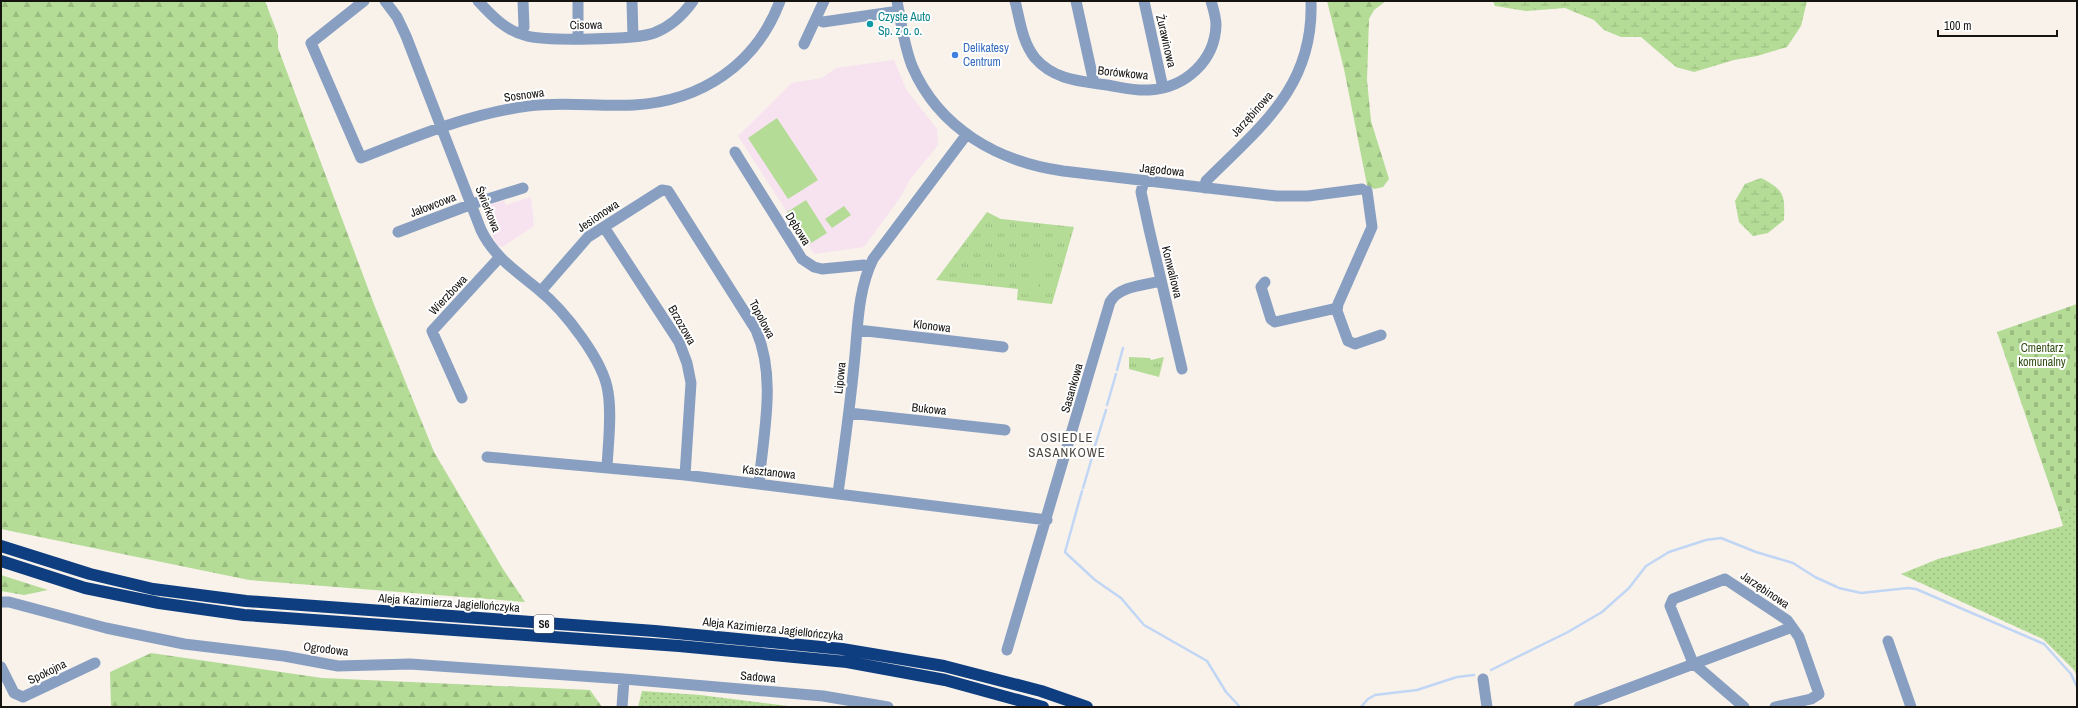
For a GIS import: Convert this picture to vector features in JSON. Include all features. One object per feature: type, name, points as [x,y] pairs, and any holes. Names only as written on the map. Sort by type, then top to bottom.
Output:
[{"type":"highway","name":"Aleja Kazimierza Jagiellończyka","points":[[1,546],[90,574],[153,589],[246,602],[654,631],[842,650],[944,666],[1041,691],[1087,707]]},
{"type":"highway","name":"S6","points":[[1,561],[85,588],[159,603],[244,615],[679,646],[847,662],[945,680],[1043,707]]},
{"type":"street","name":"Sosnowa","points":[[364,1],[311,43],[361,158],[458,121],[528,106],[563,104],[633,105],[670,100],[689,95],[727,74],[742,60],[762,36],[780,1]]},
{"type":"street","name":"Świerkowa","points":[[385,1],[397,17],[406,36],[484,237],[499,258],[558,306],[605,377],[609,401],[607,468]]},
{"type":"street","name":"Cisowa","points":[[478,1],[498,22],[521,34],[538,38],[633,37],[653,34],[666,28],[675,21],[693,1]]},
{"type":"street","points":[[521,34],[524,27],[523,1]]},
{"type":"street","points":[[578,1],[578,38]]},
{"type":"street","points":[[632,1],[633,37]]},
{"type":"street","points":[[804,44],[824,1]]},
{"type":"street","name":"Borówkowa","points":[[1015,1],[1023,34],[1035,57],[1054,74],[1074,81],[1148,90],[1176,84],[1189,77],[1200,67],[1208,55],[1213,42],[1216,24],[1211,1]]},
{"type":"street","points":[[1076,1],[1094,83]]},
{"type":"street","name":"Żurawinowa","points":[[1144,1],[1163,88]]},
{"type":"street","name":"Jarzębinowa","points":[[1205,188],[1206,181],[1271,116],[1292,86],[1304,58],[1311,1]]},
{"type":"street","points":[[816,19],[823,22],[898,6]]},
{"type":"street","name":"Jagodowa","points":[[898,6],[905,46],[917,76],[936,104],[967,134],[993,151],[1029,165],[1063,171],[1277,196],[1308,196],[1365,190],[1372,227],[1337,308]]},
{"type":"street","name":"Lipowa","points":[[838,493],[849,413],[861,296],[869,268],[873,259],[967,134]]},
{"type":"street","name":"Dębowa","points":[[735,152],[802,259],[818,268],[864,265],[869,268]]},
{"type":"street","name":"Konwaliowa","points":[[1144,181],[1141,192],[1182,369]]},
{"type":"street","name":"Jałowcowa","points":[[398,232],[472,204],[523,188]]},
{"type":"street","name":"Jesionowa","points":[[541,291],[583,241],[662,190]]},
{"type":"street","name":"Topolowa","points":[[662,190],[668,191],[751,322],[761,343],[767,368],[768,389],[759,484]]},
{"type":"street","name":"Brzozowa","points":[[604,227],[679,342],[687,363],[691,392],[685,475]]},
{"type":"street","name":"Wierzbowa","points":[[462,398],[432,331],[499,258]]},
{"type":"street","name":"Sasankowa","points":[[1007,650],[1047,520],[1110,302],[1121,291],[1161,281]]},
{"type":"street","points":[[1265,282],[1262,287],[1271,319],[1275,322],[1337,308],[1348,340],[1351,344],[1381,335]]},
{"type":"street","name":"Klonowa","points":[[858,330],[1003,347]]},
{"type":"street","name":"Bukowa","points":[[849,413],[1006,430]]},
{"type":"street","name":"Kasztanowa","points":[[487,458],[685,475],[1047,520]]},
{"type":"street","name":"Jarzębinowa","points":[[1744,707],[1693,663],[1670,606],[1673,600],[1726,579],[1787,620],[1798,637],[1818,694],[1811,699],[1775,707]]},
{"type":"street","name":"Ogrodowa","points":[[1,602],[9,602],[106,628],[184,644],[284,656],[338,666],[410,664],[624,678]]},
{"type":"street","name":"Jarzębinowa","points":[[1579,707],[1792,627]]},
{"type":"street","points":[[1888,641],[1911,707]]},
{"type":"street","name":"Spokojna","points":[[1,667],[14,693],[23,697],[95,663]]},
{"type":"street","points":[[622,707],[624,678]]},
{"type":"street","name":"Sadowa","points":[[624,678],[823,696],[888,707]]},
{"type":"street","points":[[1483,679],[1487,707]]},
{"type":"shaded area","points":[[894,60],[906,89],[937,129],[938,145],[909,181],[902,195],[864,247],[814,254],[738,136],[792,83],[822,78],[836,68]]},
{"type":"shaded area","points":[[531,197],[534,226],[502,247],[498,246],[491,233],[483,207],[504,200],[506,205]]},
{"type":"green space","points":[[1,1],[265,1],[278,35],[278,48],[375,307],[434,452],[503,569],[525,602],[249,580],[1,529]]},
{"type":"green space","points":[[1327,1],[1386,1],[1374,10],[1369,19],[1367,80],[1371,121],[1389,179],[1383,187],[1374,189],[1367,185],[1344,69]]},
{"type":"green space","points":[[1493,1],[1807,1],[1801,26],[1787,47],[1757,56],[1734,60],[1694,72],[1676,67],[1641,37],[1621,37],[1604,30],[1594,20],[1565,8],[1526,11],[1495,6]]},
{"type":"green space","points":[[777,118],[818,180],[788,199],[748,138]]},
{"type":"green space","points":[[1761,178],[1774,186],[1782,194],[1784,204],[1784,220],[1768,233],[1753,236],[1739,222],[1735,201],[1745,184]]},
{"type":"green space","points":[[806,200],[827,233],[808,245],[787,212]]},
{"type":"green space","points":[[844,206],[851,215],[832,228],[825,219]]},
{"type":"green space","points":[[987,212],[1001,219],[1074,227],[1052,304],[1017,300],[1018,289],[936,280]]},
{"type":"green space","points":[[1035,259],[1046,262],[1035,297],[1023,293]]},
{"type":"green space","name":"Cmentarz komunalny","points":[[2077,304],[2077,507],[2059,513],[1997,332]]},
{"type":"green space","points":[[1129,357],[1150,358],[1151,360],[1164,357],[1159,377],[1129,369]]},
{"type":"green space","points":[[2077,507],[2077,676],[2074,670],[2043,639],[1901,574],[1938,559],[2063,526],[2059,513]]},
{"type":"green space","points":[[1,575],[48,590],[24,595],[1,591]]},
{"type":"green space","points":[[151,653],[322,678],[590,690],[602,707],[111,707],[110,672]]},
{"type":"green space","points":[[642,691],[700,695],[796,707],[638,707]]},
{"type":"waterway","points":[[1117,370],[1123,348]]},
{"type":"waterway","points":[[1107,405],[1116,374]]},
{"type":"waterway","points":[[1094,449],[1106,410]]},
{"type":"waterway","points":[[1083,488],[1093,454]]},
{"type":"waterway","points":[[1082,491],[1065,552],[1095,580],[1121,598],[1144,625],[1207,661],[1226,692],[1240,707]]},
{"type":"waterway","points":[[1491,670],[1568,632],[1602,612],[1629,588],[1646,566],[1669,552],[1706,540],[1721,538],[1756,552],[1793,563],[1815,577],[1837,587]]},
{"type":"waterway","points":[[1839,588],[1861,593],[1908,588],[1916,589],[2044,644],[2071,674],[2077,687]]},
{"type":"waterway","points":[[1361,707],[1368,699],[1375,695],[1417,690],[1457,677],[1474,675]]},
{"type":"place","name":"Czyste Auto Sp. z o. o.","points":[[870,24]]},
{"type":"place","name":"Delikatesy Centrum","points":[[955,55]]},
{"type":"district","name":"OSIEDLE SASANKOWE","points":[[1067,444]]}]
